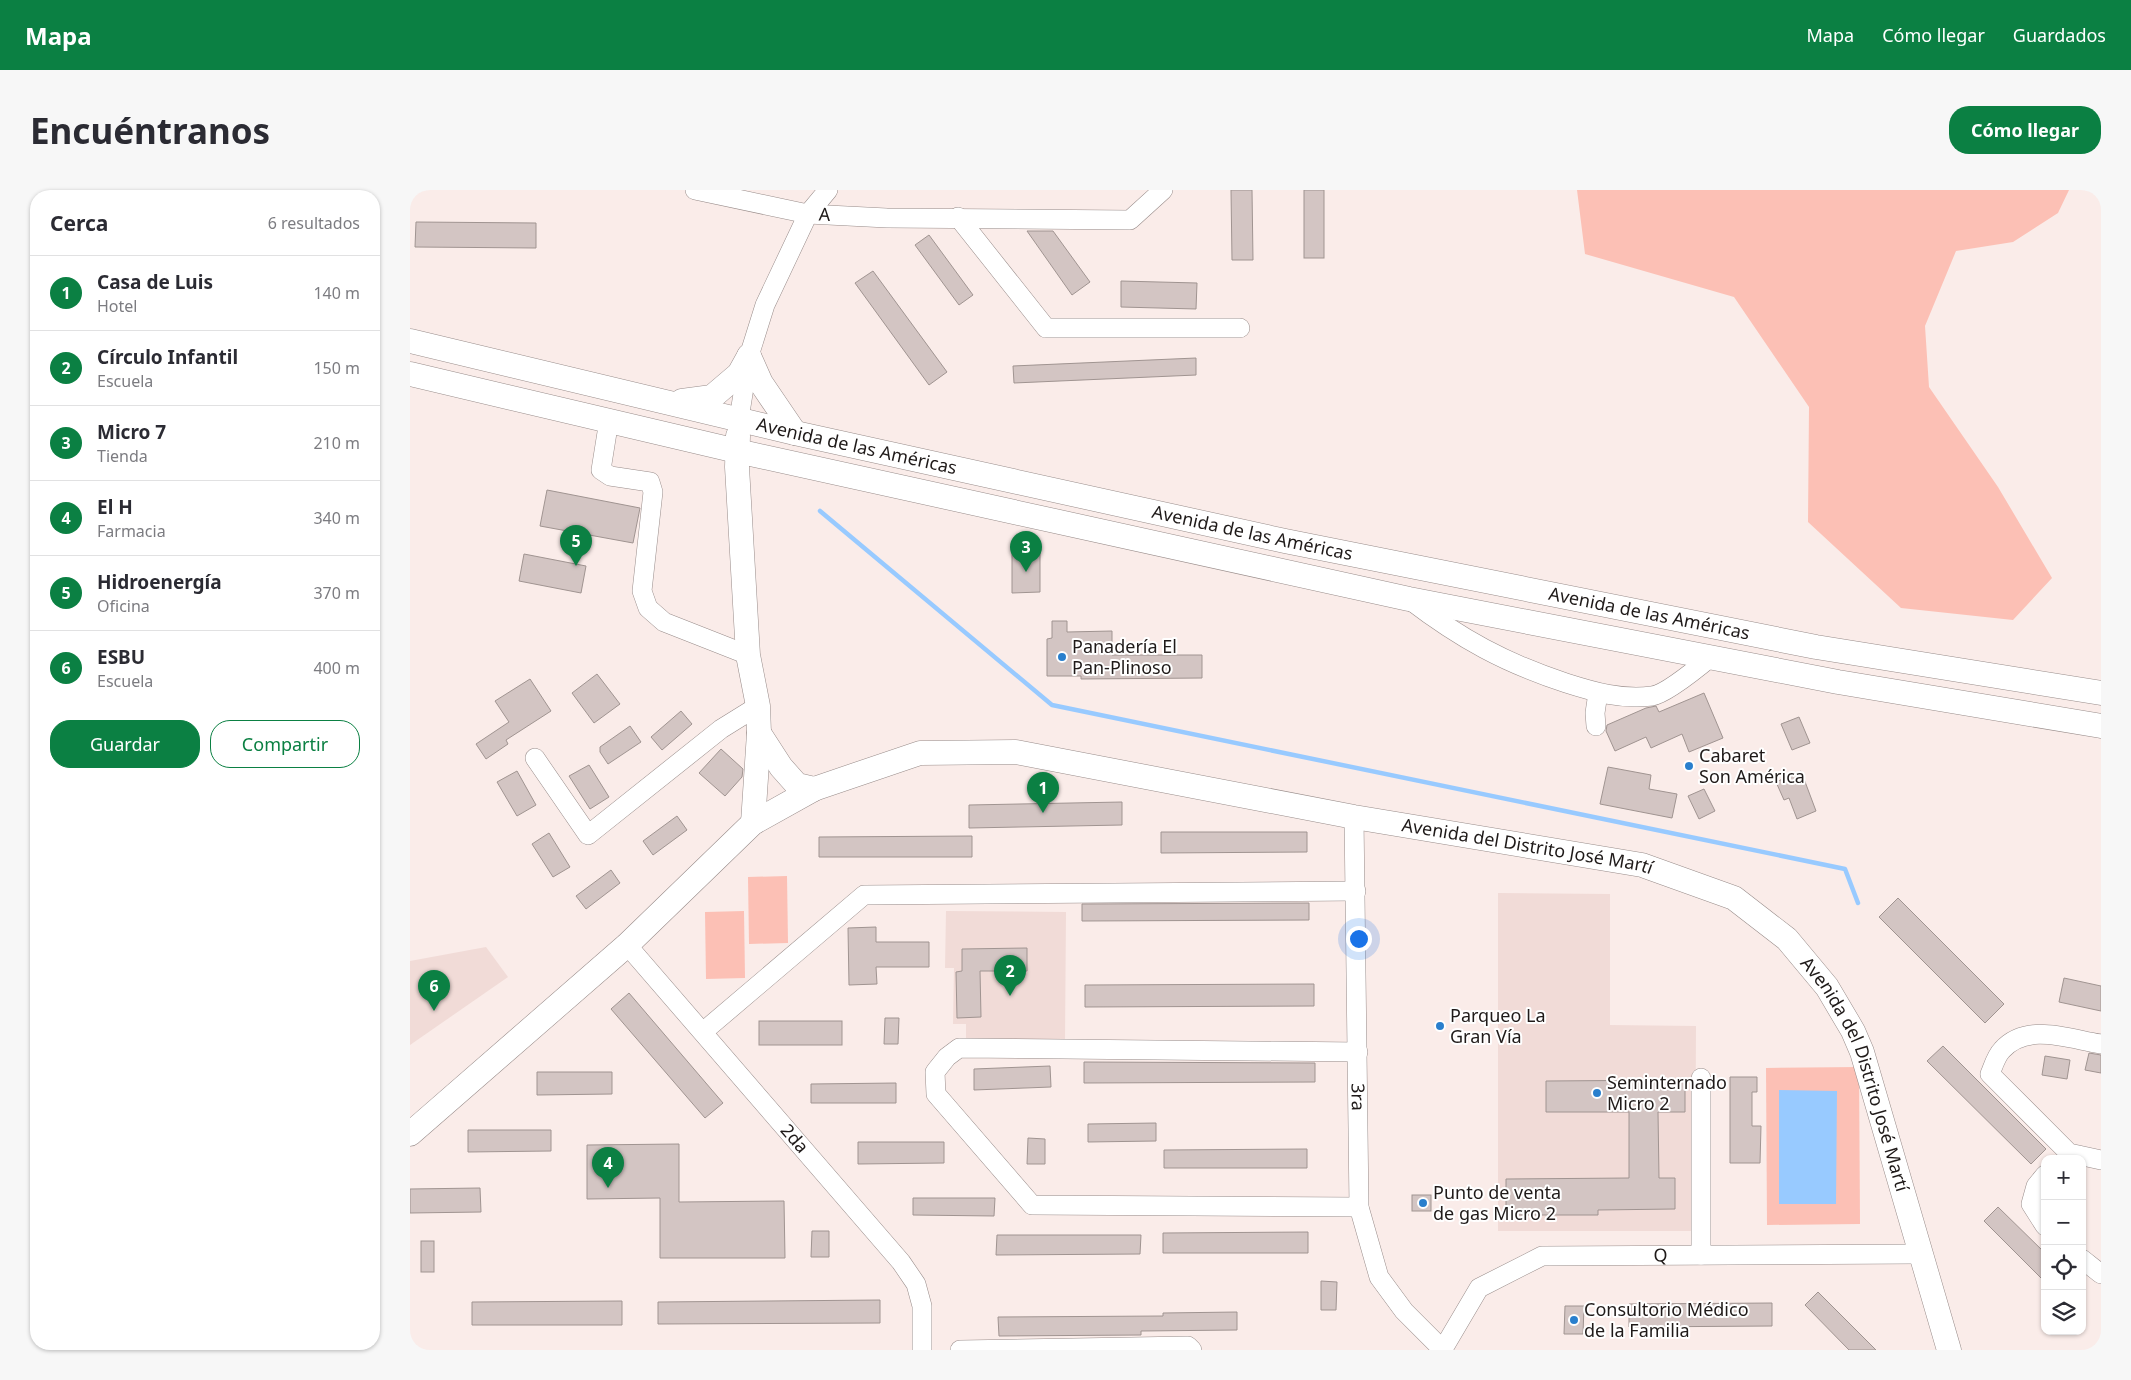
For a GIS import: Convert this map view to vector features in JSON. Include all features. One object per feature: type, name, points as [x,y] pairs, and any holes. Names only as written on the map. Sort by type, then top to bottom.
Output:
[{"type":"main road","name":"Avenida de las Américas","points":[[410,342],[795,433],[1295,543],[1816,647],[2101,693]]},
{"type":"main road","points":[[668,403],[712,397],[739,374],[749,356]]},
{"type":"main road","points":[[749,356],[761,383],[795,433]]},
{"type":"main road","name":"Avenida de las Américas","points":[[410,374],[737,451],[1409,599],[1712,656],[1838,682],[2101,726]]},
{"type":"main road","points":[[739,419],[737,451],[748,655],[758,706],[759,733],[753,823]]},
{"type":"main road","points":[[759,733],[797,785],[814,789]]},
{"type":"main road","name":"Avenida del Distrito José Martí","points":[[410,1134],[627,944],[753,823],[814,789],[920,753],[1016,752],[1354,817],[1642,865],[1734,898],[1787,939],[1827,987],[1853,1031],[1862,1052],[1949,1350]]},
{"type":"street","name":"A","points":[[695,190],[808,214],[888,218],[958,217],[1130,220],[1163,190]]},
{"type":"street","points":[[739,419],[749,356],[765,305],[808,214],[828,190]]},
{"type":"street","points":[[958,217],[1046,328],[1240,328]]},
{"type":"street","points":[[609,420],[601,470],[610,476],[650,482],[653,492],[642,591],[648,608],[664,622],[748,655]]},
{"type":"street","points":[[1409,599],[1448,629],[1479,647],[1524,669],[1598,693],[1623,697],[1654,696],[1694,671],[1712,656]]},
{"type":"street","points":[[1596,726],[1594,713],[1598,693]]},
{"type":"street","points":[[535,758],[588,835],[720,729],[758,706]]},
{"type":"street","name":"3ra","points":[[1354,817],[1360,1207],[1379,1277],[1404,1311],[1444,1350]]},
{"type":"street","points":[[704,1031],[864,894],[1356,891]]},
{"type":"street","name":"2da","points":[[627,944],[704,1031],[901,1262],[916,1284],[922,1306],[922,1350]]},
{"type":"street","points":[[2065,1155],[1990,1074],[2000,1051],[2019,1036],[2037,1033],[2101,1044]]},
{"type":"street","points":[[1358,1052],[959,1048],[947,1057],[935,1072],[936,1094],[1032,1205],[1360,1207]]},
{"type":"street","points":[[1701,1078],[1701,1255]]},
{"type":"street","points":[[2086,1158],[2101,1160]]},
{"type":"street","points":[[2041,1180],[2036,1186],[2031,1204],[2041,1220]]},
{"type":"street","name":"Q","points":[[1444,1350],[1479,1288],[1542,1256],[1920,1254]]},
{"type":"street","points":[[2086,1262],[2101,1274]]},
{"type":"street","points":[[960,1350],[1188,1346],[1192,1350]]},
{"type":"shaded area","points":[[1577,190],[2069,190],[2058,213],[2013,242],[1956,251],[1925,326],[1929,387],[1998,487],[2052,578],[2013,620],[1901,608],[1808,522],[1809,407],[1734,297],[1585,254]]},
{"type":"shaded area","points":[[787,876],[788,943],[749,944],[748,877]]},
{"type":"shaded area","name":"Seminternado Micro 2","points":[[1498,893],[1610,894],[1610,1025],[1696,1026],[1695,1231],[1498,1231]]},
{"type":"shaded area","points":[[744,911],[745,978],[706,979],[705,912]]},
{"type":"shaded area","points":[[946,911],[1066,912],[1065,1040],[966,1039],[966,1024],[953,1024],[954,968],[945,968]]},
{"type":"shaded area","points":[[486,947],[508,977],[410,1045],[410,961]]},
{"type":"shaded area","points":[[1859,1067],[1860,1224],[1767,1225],[1766,1068]]},
{"type":"water","points":[[1779,1090],[1837,1091],[1836,1204],[1779,1204]]},
{"type":"building","points":[[1231,190],[1252,190],[1253,260],[1232,260]]},
{"type":"building","points":[[1304,190],[1324,190],[1324,258],[1304,258]]},
{"type":"building","points":[[416,222],[536,223],[536,248],[415,247]]},
{"type":"building","points":[[1027,231],[1053,231],[1090,282],[1072,295]]},
{"type":"building","points":[[929,235],[973,295],[959,305],[915,245]]},
{"type":"building","points":[[873,271],[947,372],[929,385],[855,283]]},
{"type":"building","points":[[1121,281],[1197,283],[1196,309],[1121,307]]},
{"type":"building","points":[[1196,358],[1196,375],[1014,383],[1013,366]]},
{"type":"building","points":[[547,490],[640,508],[633,543],[540,526]]},
{"type":"building","points":[[1040,552],[1040,592],[1012,593],[1012,553]]},
{"type":"building","points":[[524,554],[586,566],[581,593],[519,581]]},
{"type":"building","points":[[1052,621],[1067,621],[1067,632],[1112,631],[1112,655],[1202,655],[1202,678],[1081,679],[1081,676],[1047,676],[1047,639],[1052,638]]},
{"type":"building","points":[[597,674],[620,704],[594,723],[572,693]]},
{"type":"building","points":[[530,679],[551,711],[506,740],[508,744],[486,759],[476,744],[509,722],[495,701]]},
{"type":"building","points":[[1704,693],[1723,738],[1689,752],[1682,734],[1651,748],[1646,737],[1615,751],[1606,731],[1607,725],[1646,708],[1656,706],[1659,712]]},
{"type":"building","points":[[681,711],[692,724],[662,750],[651,737]]},
{"type":"building","points":[[1799,717],[1810,743],[1792,750],[1781,724]]},
{"type":"building","points":[[630,726],[641,742],[608,764],[600,752],[600,747]]},
{"type":"building","points":[[721,749],[743,769],[742,777],[725,796],[699,773]]},
{"type":"building","points":[[589,765],[609,797],[590,809],[569,776]]},
{"type":"building","points":[[1608,767],[1651,775],[1649,789],[1677,794],[1672,818],[1600,804]]},
{"type":"building","points":[[517,771],[536,805],[517,816],[497,782]]},
{"type":"building","points":[[1801,771],[1816,811],[1797,819],[1789,798],[1784,800],[1776,782]]},
{"type":"building","points":[[1704,789],[1715,811],[1699,819],[1688,796]]},
{"type":"building","points":[[1122,802],[1122,825],[969,828],[969,805]]},
{"type":"building","points":[[677,816],[687,830],[653,855],[643,841]]},
{"type":"building","points":[[1161,832],[1307,832],[1307,852],[1161,853]]},
{"type":"building","points":[[549,833],[570,867],[553,877],[532,844]]},
{"type":"building","points":[[972,836],[972,857],[819,857],[819,837]]},
{"type":"building","points":[[611,870],[620,883],[586,909],[576,896]]},
{"type":"building","points":[[1898,898],[2004,1004],[1985,1023],[1879,917]]},
{"type":"building","points":[[1309,903],[1309,920],[1082,921],[1082,904]]},
{"type":"building","points":[[876,927],[876,942],[929,942],[929,967],[876,967],[877,984],[849,985],[848,928]]},
{"type":"building","points":[[1027,948],[1027,971],[980,971],[981,1017],[957,1018],[956,972],[962,971],[962,949]]},
{"type":"building","points":[[2064,978],[2101,986],[2101,1011],[2059,1002]]},
{"type":"building","points":[[1314,984],[1314,1006],[1085,1007],[1085,985]]},
{"type":"building","points":[[629,993],[723,1103],[705,1118],[611,1009]]},
{"type":"building","points":[[885,1018],[899,1018],[898,1044],[884,1044]]},
{"type":"building","points":[[759,1021],[842,1021],[842,1045],[759,1045]]},
{"type":"building","points":[[1943,1046],[2046,1149],[2031,1164],[1927,1061]]},
{"type":"building","points":[[2089,1053],[2101,1055],[2101,1073],[2085,1070]]},
{"type":"building","points":[[2045,1056],[2070,1060],[2067,1079],[2042,1075]]},
{"type":"building","points":[[1084,1062],[1315,1063],[1315,1082],[1084,1083]]},
{"type":"building","points":[[1050,1066],[1051,1087],[974,1090],[974,1069]]},
{"type":"building","points":[[537,1072],[612,1072],[612,1094],[537,1095]]},
{"type":"building","points":[[1730,1077],[1757,1077],[1757,1092],[1752,1092],[1752,1126],[1761,1126],[1760,1163],[1730,1163]]},
{"type":"building","points":[[1685,1080],[1685,1112],[1658,1112],[1659,1178],[1675,1178],[1675,1209],[1598,1210],[1598,1215],[1506,1215],[1506,1179],[1629,1178],[1629,1112],[1546,1112],[1546,1081]]},
{"type":"building","points":[[896,1083],[896,1103],[811,1103],[811,1084]]},
{"type":"building","points":[[1156,1123],[1156,1141],[1088,1142],[1088,1124]]},
{"type":"building","points":[[468,1130],[551,1130],[551,1151],[468,1152]]},
{"type":"building","points":[[1028,1138],[1045,1139],[1045,1164],[1027,1164]]},
{"type":"building","points":[[858,1142],[944,1142],[944,1163],[858,1164]]},
{"type":"building","points":[[679,1144],[679,1202],[784,1201],[785,1258],[660,1258],[660,1198],[587,1199],[587,1145]]},
{"type":"building","points":[[1307,1149],[1307,1168],[1164,1168],[1164,1150]]},
{"type":"building","points":[[480,1188],[481,1212],[410,1213],[410,1189]]},
{"type":"building","points":[[1412,1195],[1431,1195],[1431,1211],[1412,1211]]},
{"type":"building","points":[[913,1198],[995,1198],[994,1216],[913,1215]]},
{"type":"building","points":[[1998,1207],[2041,1249],[2041,1278],[1984,1221]]},
{"type":"building","points":[[812,1231],[829,1231],[829,1257],[811,1257]]},
{"type":"building","points":[[1308,1232],[1308,1253],[1163,1253],[1163,1233]]},
{"type":"building","points":[[997,1235],[1141,1235],[1140,1254],[996,1255]]},
{"type":"building","points":[[421,1241],[434,1241],[434,1272],[421,1272]]},
{"type":"building","points":[[1321,1281],[1337,1282],[1336,1310],[1321,1310]]},
{"type":"building","points":[[1818,1292],[1876,1350],[1849,1350],[1805,1305]]},
{"type":"building","points":[[880,1300],[880,1323],[658,1324],[658,1302]]},
{"type":"building","points":[[622,1301],[622,1325],[472,1325],[472,1302]]},
{"type":"building","points":[[1772,1303],[1772,1326],[1629,1327],[1629,1304]]},
{"type":"building","name":"Consultorio Médico de la Familia","points":[[1565,1306],[1584,1306],[1583,1334],[1564,1334]]},
{"type":"building","points":[[1237,1312],[1237,1330],[1141,1331],[1141,1335],[999,1336],[998,1317],[1163,1316],[1163,1313]]},
{"type":"waterway","points":[[820,511],[1052,705],[1845,869],[1858,903]]},
{"type":"place","name":"Hidroenergía","points":[[576,566]]},
{"type":"place","name":"Micro 7","points":[[1026,572]]},
{"type":"place","name":"Panadería El Pan-Plinoso","points":[[1062,657]]},
{"type":"place","name":"Cabaret Son América","points":[[1689,766]]},
{"type":"place","name":"Casa de Luis","points":[[1043,813]]},
{"type":"place","name":"Círculo Infantil","points":[[1010,996]]},
{"type":"place","name":"ESBU","points":[[434,1011]]},
{"type":"place","name":"Parqueo La Gran Vía","points":[[1440,1026]]},
{"type":"place","name":"Seminternado Micro 2","points":[[1597,1093]]},
{"type":"place","name":"El H","points":[[608,1188]]},
{"type":"place","name":"Punto de venta de gas Micro 2","points":[[1423,1203]]},
{"type":"place","name":"Consultorio Médico de la Familia","points":[[1574,1320]]}]
